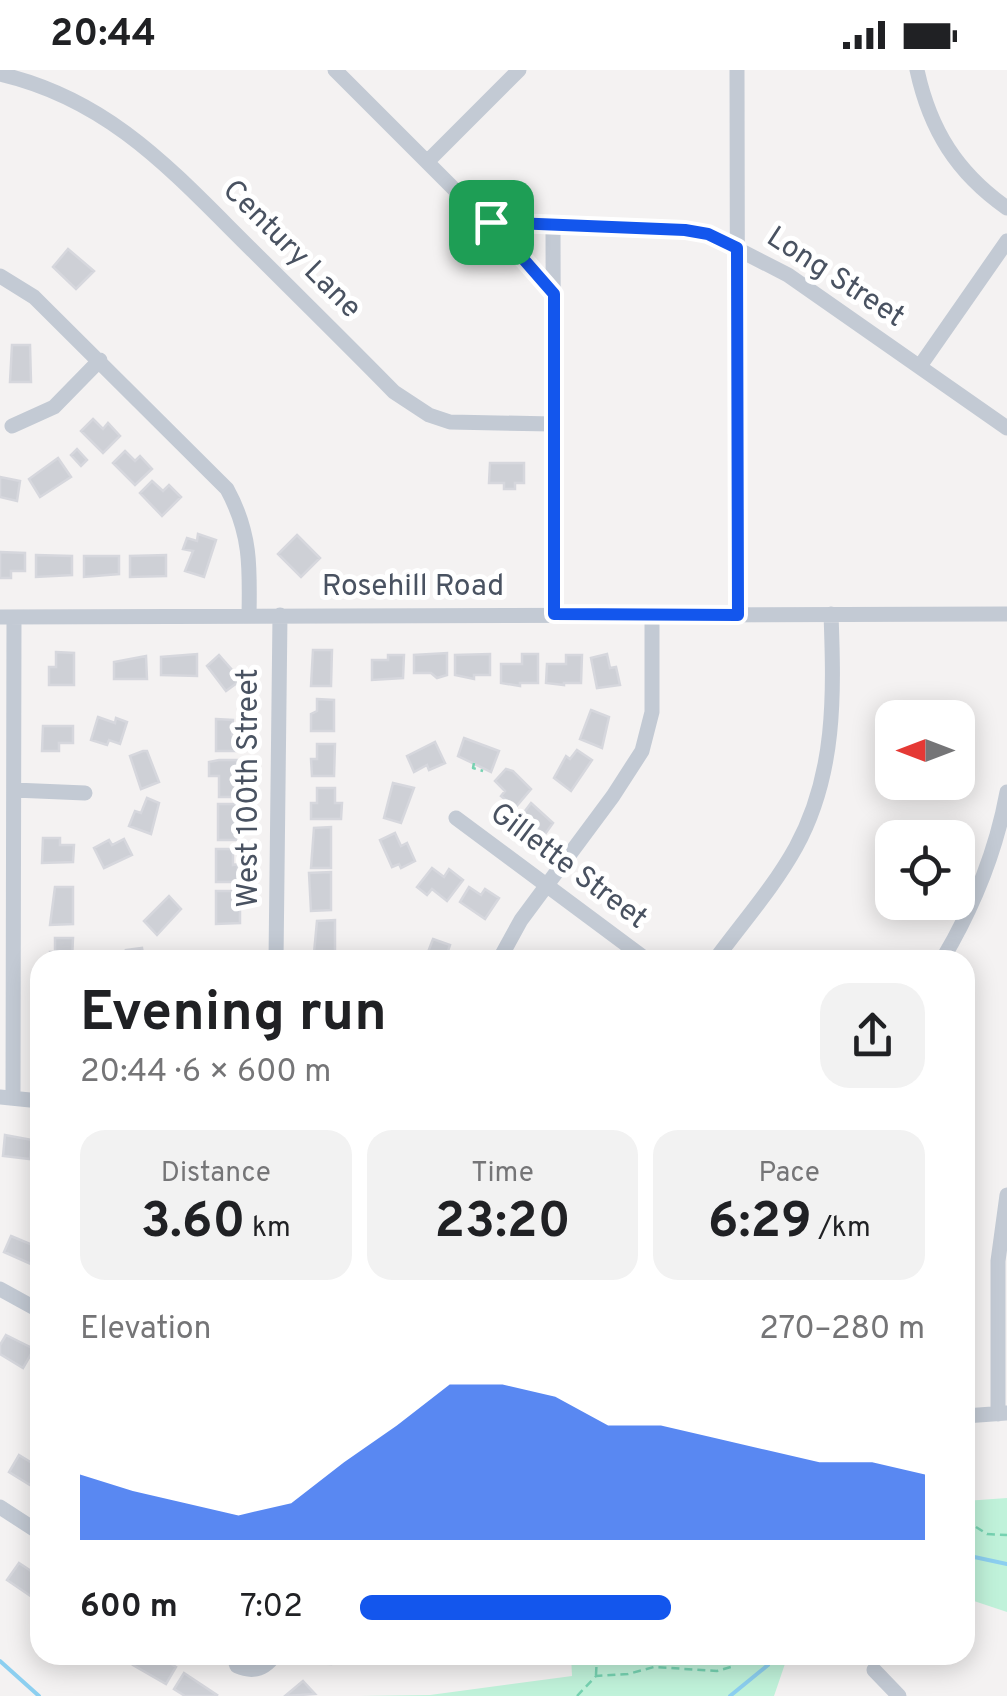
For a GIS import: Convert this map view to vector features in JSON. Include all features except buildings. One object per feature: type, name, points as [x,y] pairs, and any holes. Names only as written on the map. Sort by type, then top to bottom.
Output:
[{"type":"street","points":[[334,70],[491,222],[554,294]]},
{"type":"street","points":[[428,162],[519,70]]},
{"type":"street","points":[[737,70],[738,615]]},
{"type":"street","points":[[917,70],[922,94],[944,147],[966,175],[1007,208]]},
{"type":"street","name":"Century Lane","points":[[7,74],[85,105],[139,140],[394,392],[429,415],[464,424],[553,424]]},
{"type":"street","points":[[491,222],[553,226],[554,614]]},
{"type":"street","name":"Long Street","points":[[553,226],[708,234],[788,275],[1007,428]]},
{"type":"street","points":[[920,366],[1007,241]]},
{"type":"street","points":[[0,276],[34,297],[228,489],[242,516],[247,539],[249,616]]},
{"type":"street","points":[[12,426],[54,407],[100,360]]},
{"type":"street","points":[[722,950],[794,851],[820,790],[832,721],[831,614]]},
{"type":"street","name":"Rosehill Road","points":[[7,617],[1007,614]]},
{"type":"street","points":[[504,950],[546,884],[642,751],[652,712],[652,615]]},
{"type":"street","name":"West 100th Street","points":[[276,950],[280,616]]},
{"type":"street","points":[[6,1097],[14,790],[7,617]]},
{"type":"street","points":[[14,790],[85,793]]},
{"type":"street","points":[[947,950],[988,864],[1007,792]]},
{"type":"street","name":"Gillette Street","points":[[456,818],[634,950]]},
{"type":"street","points":[[975,1415],[1003,1414],[998,1261],[1007,1195]]},
{"type":"street","points":[[0,1289],[30,1305]]},
{"type":"street","points":[[0,1506],[30,1526]]},
{"type":"street","points":[[237,1665],[252,1670],[266,1665]]},
{"type":"street","points":[[874,1670],[899,1696]]},
{"type":"path","points":[[474,763],[473,768],[483,770]]},
{"type":"path","points":[[975,1526],[987,1534],[1007,1535]]},
{"type":"path","points":[[577,1696],[596,1676],[597,1665]]},
{"type":"path","points":[[596,1676],[628,1674],[646,1668],[724,1670],[731,1665]]},
{"type":"green space","points":[[1007,1498],[1007,1612],[975,1601],[975,1500]]},
{"type":"green space","points":[[571,1665],[785,1665],[774,1696],[360,1696],[430,1695],[572,1676]]},
{"type":"waterway","points":[[975,1557],[1007,1564]]},
{"type":"waterway","points":[[0,1661],[39,1696]]},
{"type":"waterway","points":[[730,1696],[768,1665]]},
{"type":"route","points":[[491,222],[685,230],[708,234],[737,248],[738,615],[554,614],[554,294],[491,222]]}]
